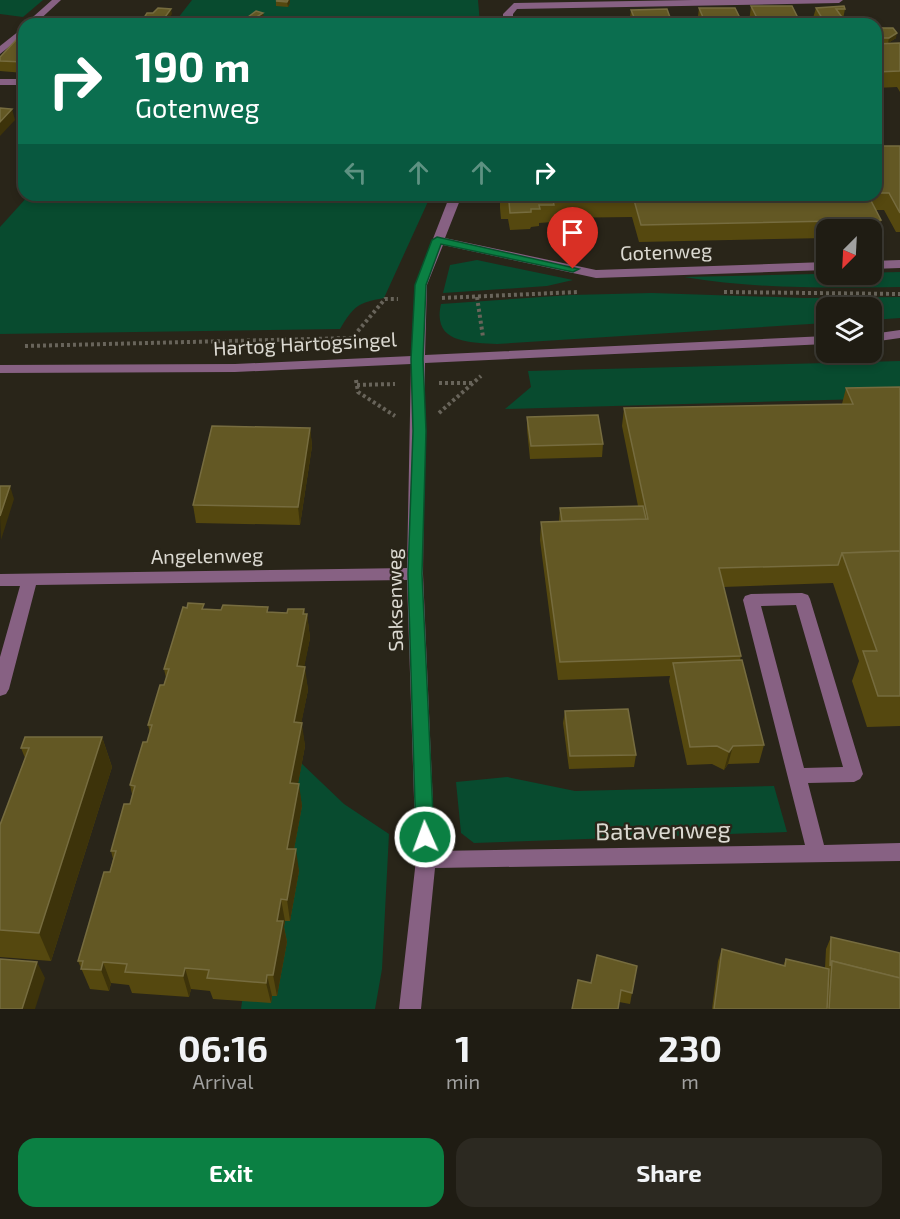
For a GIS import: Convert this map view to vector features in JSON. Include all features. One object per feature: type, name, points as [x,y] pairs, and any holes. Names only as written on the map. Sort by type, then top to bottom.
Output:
[{"type":"street","points":[[37,18],[57,0]]},
{"type":"street","points":[[504,0],[514,6],[839,0]]},
{"type":"street","points":[[508,18],[514,6]]},
{"type":"street","points":[[0,51],[18,35]]},
{"type":"street","points":[[0,82],[18,82]]},
{"type":"street","name":"Saksenweg","points":[[410,1009],[426,860],[415,574],[419,431],[417,359],[419,299],[421,285],[453,201]]},
{"type":"street","name":"Gotenweg","points":[[437,240],[596,274],[816,266]]},
{"type":"street","points":[[882,265],[900,264]]},
{"type":"street","points":[[882,337],[900,334]]},
{"type":"street","points":[[882,338],[900,340]]},
{"type":"street","name":"Hartog Hartogsingel","points":[[0,369],[235,368],[816,340]]},
{"type":"street","name":"Angelenweg","points":[[0,580],[415,574]]},
{"type":"street","points":[[0,689],[29,580]]},
{"type":"street","points":[[796,776],[854,774],[802,599],[751,600],[793,765],[796,776],[817,853]]},
{"type":"street","name":"Batavenweg","points":[[426,860],[900,852]]},
{"type":"path","name":"Hartog Hartogsingel","points":[[23,346],[352,338],[385,299],[419,299]]},
{"type":"green space","points":[[0,0],[43,0],[23,17],[0,14]]},
{"type":"green space","points":[[192,0],[478,0],[480,18],[178,18]]},
{"type":"green space","points":[[24,201],[428,201],[384,298],[357,307],[340,329],[0,334],[0,227]]},
{"type":"green space","points":[[477,260],[573,280],[547,286],[443,293],[450,265]]},
{"type":"green space","points":[[882,272],[900,272],[900,287],[765,286],[684,277],[816,274],[816,285],[882,285]]},
{"type":"green space","points":[[652,293],[816,298],[816,324],[497,344],[455,338],[442,326],[440,317],[441,304],[571,295]]},
{"type":"green space","points":[[882,297],[900,297],[900,318],[882,319]]},
{"type":"green space","points":[[900,361],[900,398],[505,409],[531,387],[528,371]]},
{"type":"green space","points":[[278,741],[344,804],[389,834],[382,969],[375,1009],[241,1009]]},
{"type":"green space","points":[[507,777],[575,791],[774,786],[787,832],[474,843],[461,833],[456,782]]},
{"type":"building","points":[[751,6],[792,6],[798,18],[757,18]]},
{"type":"building","points":[[844,6],[845,9],[836,9],[843,18],[822,18],[816,8]]},
{"type":"building","points":[[158,8],[171,9],[164,18],[144,18],[147,13],[153,13]]},
{"type":"building","points":[[699,8],[735,8],[740,18],[703,18]]},
{"type":"building","points":[[667,9],[670,18],[620,18],[634,17],[631,10]]},
{"type":"building","points":[[256,11],[263,13],[255,18],[248,17]]},
{"type":"building","points":[[882,28],[893,28],[897,33],[889,38],[882,38]]},
{"type":"building","points":[[18,38],[18,62],[0,61],[0,57]]},
{"type":"building","points":[[900,43],[900,71],[882,72],[882,44]]},
{"type":"building","points":[[0,108],[12,109],[0,122]]},
{"type":"building","points":[[882,146],[900,146],[900,213],[889,193],[882,193]]},
{"type":"building","points":[[502,201],[553,201],[554,205],[539,205],[540,209],[531,209],[531,212],[510,213],[509,202]]},
{"type":"building","points":[[634,201],[871,201],[880,219],[816,219],[816,221],[641,225]]},
{"type":"building","points":[[900,387],[900,551],[842,553],[838,565],[719,568],[741,656],[560,662],[541,522],[648,519],[624,408],[853,404],[846,388]]},
{"type":"building","points":[[598,415],[603,444],[531,446],[527,417]]},
{"type":"building","points":[[212,426],[310,428],[298,507],[193,505]]},
{"type":"building","points":[[0,486],[10,486],[0,516]]},
{"type":"building","points":[[643,506],[646,519],[562,521],[560,508]]},
{"type":"building","points":[[900,551],[900,696],[878,696],[863,651],[877,651],[842,553]]},
{"type":"building","points":[[188,603],[204,604],[202,609],[221,610],[223,605],[268,607],[267,612],[287,613],[288,609],[304,609],[303,614],[307,614],[297,666],[305,667],[294,722],[302,723],[290,783],[299,784],[287,849],[296,849],[287,900],[281,899],[277,921],[283,921],[273,975],[267,975],[266,983],[207,978],[209,970],[185,968],[183,976],[125,972],[127,964],[103,962],[101,970],[81,969],[83,961],[78,961],[104,872],[110,872],[116,851],[111,851],[124,804],[130,804],[135,786],[130,785],[143,742],[147,742],[152,725],[148,725],[160,685],[164,685],[169,669],[164,669],[183,607],[187,608]]},
{"type":"building","points":[[742,660],[764,745],[733,746],[729,752],[717,746],[690,747],[673,663]]},
{"type":"building","points":[[628,709],[636,755],[570,756],[565,711]]},
{"type":"building","points":[[25,737],[102,737],[39,933],[0,930],[0,825],[29,748],[21,748]]},
{"type":"building","points":[[831,937],[900,953],[900,978],[832,961],[830,966]]},
{"type":"building","points":[[722,949],[785,966],[786,959],[829,969],[827,1009],[714,1009]]},
{"type":"building","points":[[597,955],[637,966],[632,993],[621,990],[618,1009],[572,1009],[578,980],[591,983]]},
{"type":"building","points":[[0,959],[37,962],[22,1009],[0,1009]]},
{"type":"building","points":[[832,961],[900,978],[900,1009],[829,1009]]},
{"type":"route","points":[[425,837],[415,574],[419,431],[417,359],[421,285],[437,240],[573,269]]}]
